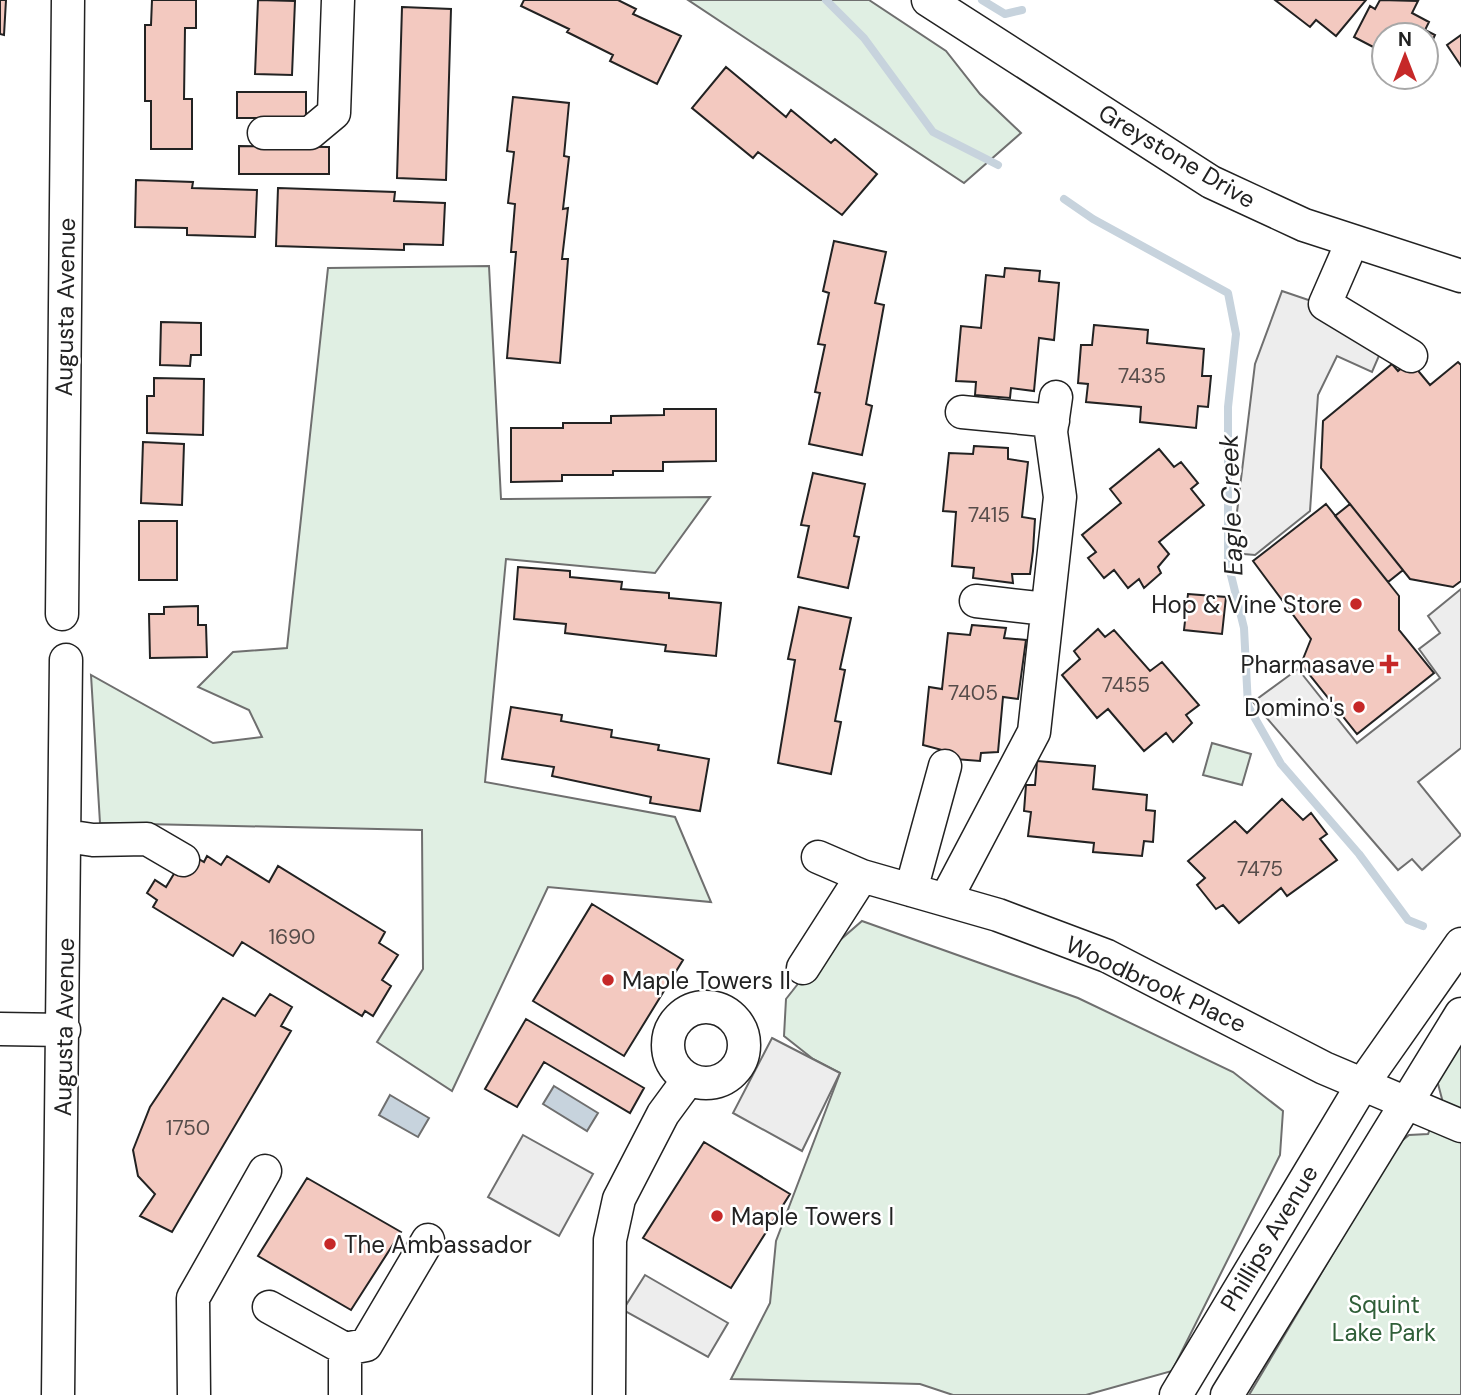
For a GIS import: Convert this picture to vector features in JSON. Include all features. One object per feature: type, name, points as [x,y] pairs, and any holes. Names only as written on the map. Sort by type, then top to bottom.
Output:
[{"type":"street","name":"Augusta Avenue","points":[[62,614],[68,0]]},
{"type":"street","points":[[264,133],[310,133],[334,113],[338,0]]},
{"type":"street","name":"Greystone Drive","points":[[928,0],[1211,182],[1292,220],[1352,242],[1456,272]]},
{"type":"street","points":[[1352,242],[1325,304],[1411,356]]},
{"type":"street","points":[[946,900],[1034,732],[1060,497],[1054,409],[962,412]]},
{"type":"street","points":[[976,601],[1046,610]]},
{"type":"street","name":"Augusta Avenue","points":[[58,1395],[66,660]]},
{"type":"street","points":[[911,890],[945,766]]},
{"type":"street","points":[[66,836],[147,839],[183,860]]},
{"type":"street","name":"Woodbrook Place","points":[[818,858],[862,876],[946,900],[1107,956],[1324,1068],[1364,1082],[1461,1126]]},
{"type":"street","points":[[803,968],[862,876]]},
{"type":"street","name":"Phillips Avenue","points":[[1176,1395],[1364,1082],[1461,944]]},
{"type":"street","name":"Phillips Avenue","points":[[1227,1395],[1461,1014]]},
{"type":"street","points":[[0,1029],[64,1030]]},
{"type":"street","points":[[609,1395],[610,1240],[620,1199],[663,1114],[688,1080]]},
{"type":"street","points":[[194,1395],[193,1298],[265,1171]]},
{"type":"street","points":[[269,1307],[345,1349],[366,1345],[428,1240]]},
{"type":"street","points":[[345,1349],[345,1395]]},
{"type":"green space","points":[[688,0],[869,0],[946,51],[980,94],[1021,133],[964,183]]},
{"type":"green space","points":[[489,266],[501,499],[710,497],[655,573],[506,559],[485,782],[675,817],[711,902],[548,887],[452,1091],[377,1042],[423,969],[422,830],[100,823],[91,675],[213,743],[262,737],[249,710],[198,687],[233,652],[287,648],[328,268]]},
{"type":"green space","points":[[1212,743],[1251,754],[1242,785],[1203,775]]},
{"type":"green space","points":[[862,921],[1078,998],[1233,1072],[1283,1111],[1280,1155],[1172,1371],[1086,1395],[953,1395],[920,1384],[731,1379],[770,1303],[776,1241],[840,1073],[813,1059],[784,1036],[786,999],[816,961]]},
{"type":"green space","name":"Squint Lake Park","points":[[1461,1037],[1461,1395],[1249,1395],[1398,1144],[1409,1135],[1428,1134],[1442,1099],[1437,1080]]},
{"type":"shaded area","points":[[1282,291],[1391,328],[1372,372],[1337,356],[1318,395],[1310,511],[1255,555],[1232,553],[1255,364]]},
{"type":"shaded area","points":[[1461,589],[1461,748],[1418,782],[1461,835],[1422,870],[1412,859],[1398,870],[1253,702],[1298,669],[1357,743],[1440,678],[1419,649],[1440,633],[1428,616]]},
{"type":"shaded area","points":[[772,1038],[840,1073],[802,1151],[733,1113]]},
{"type":"shaded area","points":[[554,1086],[598,1113],[587,1131],[543,1104]]},
{"type":"shaded area","points":[[390,1095],[429,1118],[418,1137],[379,1115]]},
{"type":"shaded area","points":[[523,1135],[593,1174],[559,1236],[488,1197]]},
{"type":"shaded area","points":[[645,1275],[728,1323],[708,1357],[623,1310]]},
{"type":"building","points":[[0,0],[6,0],[4,35],[0,34]]},
{"type":"building","points":[[152,0],[196,0],[196,28],[185,28],[184,99],[192,99],[192,149],[151,149],[151,101],[145,101],[145,25],[151,25]]},
{"type":"building","points":[[258,0],[295,1],[292,75],[255,74]]},
{"type":"building","points":[[524,0],[618,0],[636,9],[633,14],[681,36],[657,84],[610,61],[613,55],[567,32],[569,29],[521,6]]},
{"type":"building","points":[[1275,0],[1366,0],[1336,36],[1316,20],[1310,27]]},
{"type":"building","points":[[1380,0],[1418,1],[1412,13],[1427,21],[1370,21],[1370,45],[1354,37],[1370,6],[1375,9]]},
{"type":"building","points":[[402,7],[451,9],[446,180],[397,178]]},
{"type":"building","points":[[1461,35],[1461,66],[1447,45]]},
{"type":"building","points":[[726,67],[786,117],[791,110],[831,143],[835,139],[877,174],[842,215],[758,152],[753,158],[692,108]]},
{"type":"building","points":[[237,92],[306,92],[306,118],[237,118]]},
{"type":"building","points":[[513,97],[569,103],[564,156],[569,157],[563,209],[568,208],[562,259],[568,259],[560,363],[507,358],[516,252],[511,252],[515,204],[508,203],[514,152],[507,151]]},
{"type":"building","points":[[239,146],[329,147],[329,174],[239,174]]},
{"type":"building","points":[[136,180],[193,182],[192,188],[257,190],[255,237],[187,235],[187,228],[135,227]]},
{"type":"building","points":[[278,188],[395,192],[394,201],[445,203],[443,245],[404,244],[404,250],[276,246]]},
{"type":"building","points":[[834,241],[886,252],[875,303],[884,305],[866,404],[872,406],[862,455],[809,444],[820,393],[815,392],[825,345],[818,344],[829,293],[823,291]]},
{"type":"building","points":[[1005,268],[1040,271],[1039,281],[1059,283],[1054,340],[1039,338],[1034,391],[1011,388],[1010,398],[975,395],[976,382],[956,381],[961,326],[981,328],[986,275],[1004,277]]},
{"type":"building","points":[[161,322],[201,323],[201,355],[191,355],[190,366],[160,365]]},
{"type":"building","points":[[1094,325],[1148,330],[1147,343],[1204,349],[1202,376],[1211,376],[1208,407],[1198,406],[1196,428],[1140,422],[1141,407],[1086,402],[1088,384],[1078,383],[1081,345],[1092,345]]},
{"type":"building","points":[[1410,361],[1430,385],[1458,362],[1461,365],[1461,581],[1453,587],[1410,579],[1321,468],[1323,421],[1392,364],[1398,371]]},
{"type":"building","points":[[154,378],[204,379],[203,435],[147,433],[147,396],[154,396]]},
{"type":"building","points":[[664,409],[716,409],[716,461],[663,462],[663,471],[613,471],[613,475],[562,475],[562,481],[511,482],[511,428],[563,428],[563,423],[611,423],[611,416],[664,415]]},
{"type":"building","points":[[143,442],[184,444],[182,505],[141,503]]},
{"type":"building","points":[[974,446],[1008,448],[1008,459],[1028,462],[1022,517],[1035,519],[1033,551],[1030,574],[1012,574],[1013,583],[973,578],[974,568],[952,566],[956,512],[943,511],[949,453],[973,454]]},
{"type":"building","points":[[1159,449],[1174,467],[1181,462],[1198,483],[1191,489],[1204,505],[1159,542],[1169,554],[1158,567],[1161,573],[1144,588],[1139,579],[1128,588],[1114,570],[1104,578],[1088,558],[1096,552],[1082,535],[1121,503],[1110,489]]},
{"type":"building","points":[[813,473],[865,484],[854,536],[859,537],[848,588],[798,577],[809,526],[801,525]]},
{"type":"building","points":[[1326,504],[1399,596],[1399,630],[1434,673],[1357,734],[1301,664],[1311,639],[1253,561]]},
{"type":"building","points":[[1350,504],[1403,570],[1388,582],[1335,516]]},
{"type":"building","points":[[139,521],[177,521],[177,580],[139,580]]},
{"type":"building","points":[[518,567],[570,571],[570,577],[622,582],[621,589],[669,593],[669,598],[721,603],[716,656],[665,651],[666,645],[565,633],[566,624],[514,619]]},
{"type":"building","points":[[1188,594],[1226,597],[1222,634],[1184,630]]},
{"type":"building","points":[[198,606],[198,625],[206,625],[207,657],[150,658],[149,614],[164,614],[164,607]]},
{"type":"building","points":[[799,607],[851,618],[840,669],[845,670],[835,721],[841,722],[831,774],[778,763],[795,660],[788,659]]},
{"type":"building","points":[[972,625],[1006,628],[1004,638],[1026,640],[1018,699],[1003,697],[998,752],[981,753],[980,761],[942,758],[942,750],[923,745],[929,687],[942,689],[948,633],[970,635]]},
{"type":"building","points":[[1098,629],[1105,637],[1114,630],[1150,671],[1162,662],[1199,705],[1186,715],[1192,723],[1173,742],[1166,733],[1144,751],[1108,709],[1097,718],[1062,675],[1080,659],[1074,651]]},
{"type":"building","points":[[511,707],[562,715],[561,721],[612,730],[611,737],[659,745],[658,750],[709,759],[700,811],[650,803],[651,797],[552,776],[554,767],[502,759]]},
{"type":"building","points":[[1037,761],[1095,766],[1093,789],[1147,795],[1146,810],[1155,811],[1153,842],[1144,841],[1142,856],[1093,852],[1094,843],[1028,836],[1031,812],[1024,811],[1026,785],[1035,785]]},
{"type":"building","points":[[1282,799],[1303,820],[1311,813],[1327,834],[1320,839],[1337,860],[1287,896],[1281,888],[1239,923],[1223,905],[1216,909],[1197,885],[1205,878],[1188,861],[1235,821],[1247,833]]},
{"type":"building","points":[[187,852],[204,862],[207,856],[221,865],[227,856],[269,882],[278,866],[385,932],[379,943],[398,955],[382,980],[391,986],[373,1016],[365,1011],[362,1016],[242,942],[233,956],[153,907],[157,900],[147,893],[155,880],[166,887]]},
{"type":"building","name":"Maple Towers II","points":[[592,904],[683,960],[624,1056],[533,1001]]},
{"type":"building","points":[[270,994],[292,1007],[281,1026],[291,1031],[172,1232],[140,1216],[155,1194],[138,1176],[133,1150],[150,1107],[223,998],[255,1016]]},
{"type":"building","points":[[526,1019],[644,1088],[630,1113],[544,1062],[517,1107],[485,1089]]},
{"type":"building","name":"Maple Towers I","points":[[704,1142],[790,1194],[731,1288],[643,1238]]},
{"type":"building","name":"The Ambassador","points":[[307,1178],[401,1232],[351,1310],[258,1256]]},
{"type":"waterway","name":"Eagle Creek","points":[[826,0],[864,38],[933,132],[998,165]]},
{"type":"waterway","points":[[982,0],[1005,14],[1022,10]]},
{"type":"waterway","name":"Eagle Creek","points":[[1064,199],[1093,219],[1228,293],[1236,334],[1228,407],[1228,563],[1244,628],[1248,706],[1281,764],[1359,854],[1408,920],[1423,926]]},
{"type":"place","name":"Hop & Vine Store","points":[[1356,604]]},
{"type":"place","name":"Pharmasave","points":[[1389,664]]},
{"type":"place","name":"Domino's","points":[[1359,707]]},
{"type":"place","name":"Maple Towers II","points":[[608,980]]},
{"type":"place","name":"Maple Towers I","points":[[717,1216]]},
{"type":"place","name":"The Ambassador","points":[[330,1244]]}]
